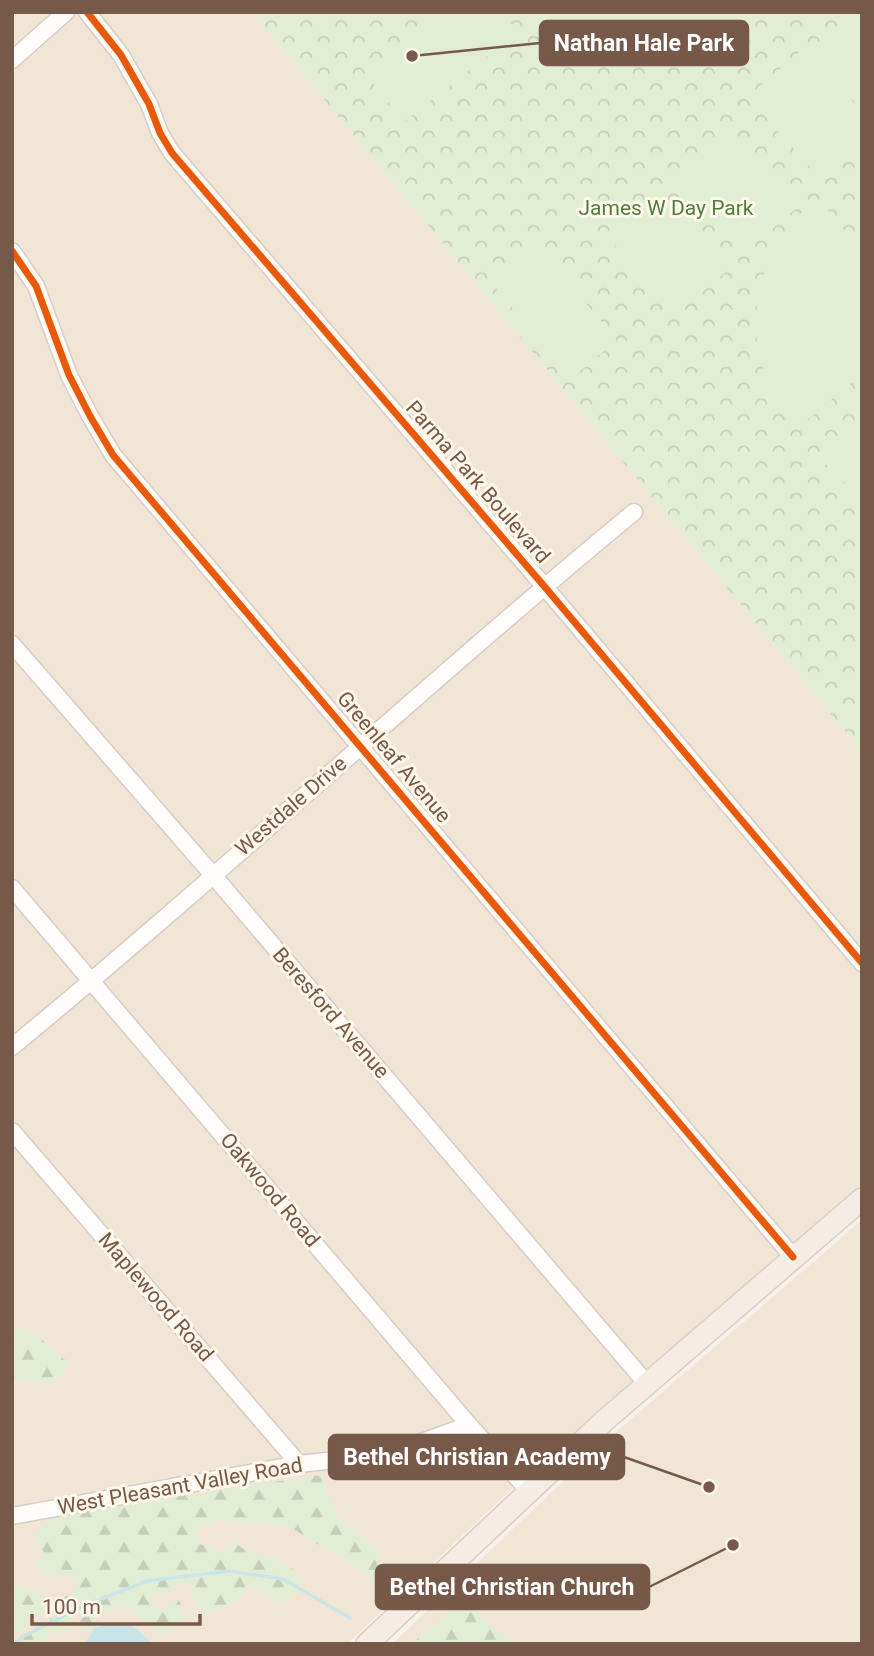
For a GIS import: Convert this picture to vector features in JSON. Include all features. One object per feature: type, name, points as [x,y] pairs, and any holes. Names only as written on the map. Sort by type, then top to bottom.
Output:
[{"type":"main road","points":[[367,1644],[647,1384],[862,1199]]},
{"type":"street","points":[[12,60],[66,12]]},
{"type":"street","name":"Parma Park Boulevard","points":[[87,12],[121,55],[149,104],[160,134],[172,153],[544,586],[862,963]]},
{"type":"street","name":"Greenleaf Avenue","points":[[12,251],[36,286],[69,375],[113,454],[793,1257]]},
{"type":"street","name":"Westdale Drive","points":[[12,1047],[92,981],[544,586],[634,512]]},
{"type":"street","name":"Beresford Avenue","points":[[12,644],[647,1384]]},
{"type":"street","name":"Oakwood Road","points":[[12,888],[469,1425],[529,1491]]},
{"type":"street","name":"Maplewood Road","points":[[12,1131],[299,1464]]},
{"type":"street","name":"West Pleasant Valley Road","points":[[12,1516],[299,1464],[388,1454],[469,1425]]},
{"type":"shaded area","points":[[12,12],[252,12],[862,752],[862,1184],[547,1456],[347,1644],[12,1644]]},
{"type":"shaded area","points":[[862,1220],[862,1644],[392,1644],[601,1445]]},
{"type":"green space","name":"James W Day Park","points":[[252,12],[862,12],[862,752]]},
{"type":"green space","points":[[443,12],[502,12],[518,32],[404,122],[366,74]]},
{"type":"green space","points":[[853,12],[862,12],[862,100],[814,46]]},
{"type":"green space","points":[[805,47],[862,112],[862,132],[815,173],[748,97]]},
{"type":"green space","points":[[729,126],[762,164],[708,211],[675,172]]},
{"type":"green space","points":[[764,169],[797,208],[743,254],[710,216]]},
{"type":"green space","points":[[659,190],[727,271],[675,316],[606,234]]},
{"type":"green space","points":[[818,199],[862,251],[862,374],[800,426],[769,382],[760,358],[757,308],[770,258],[783,235]]},
{"type":"green space","points":[[539,248],[617,340],[572,378],[494,286]]},
{"type":"green space","points":[[862,425],[862,496],[838,478],[821,459]]},
{"type":"green space","points":[[12,1327],[34,1333],[71,1365],[52,1384],[12,1378]]},
{"type":"green space","points":[[321,1475],[337,1516],[378,1550],[381,1584],[287,1525],[220,1521],[200,1528],[196,1543],[222,1551],[235,1542],[252,1553],[283,1562],[301,1578],[298,1593],[283,1604],[247,1584],[235,1602],[202,1614],[187,1582],[175,1583],[175,1591],[149,1597],[164,1613],[167,1602],[179,1600],[186,1619],[163,1635],[123,1606],[94,1616],[95,1623],[87,1632],[77,1623],[86,1615],[79,1600],[75,1600],[71,1629],[49,1634],[44,1644],[20,1644],[26,1635],[50,1624],[51,1616],[63,1614],[54,1601],[72,1593],[80,1583],[65,1574],[44,1577],[35,1564],[44,1552],[32,1536],[55,1515]]},
{"type":"green space","points":[[14,1584],[39,1592],[46,1600],[41,1616],[29,1612],[24,1630],[12,1634],[12,1586]]},
{"type":"green space","points":[[463,1602],[515,1644],[411,1644]]},
{"type":"water","points":[[114,1623],[131,1624],[151,1642],[150,1644],[85,1644],[94,1628]]},
{"type":"waterway","points":[[15,1644],[22,1637],[88,1604],[147,1581],[229,1571],[283,1579],[350,1618]]},
{"type":"cycle path","points":[[87,12],[121,55],[149,104],[160,133],[172,153],[544,586],[862,963]]},
{"type":"cycle path","points":[[12,251],[36,286],[69,375],[113,455],[793,1257]]},
{"type":"place","name":"Nathan Hale Park","points":[[412,56]]},
{"type":"place","name":"Bethel Christian Academy","points":[[709,1487]]},
{"type":"place","name":"Bethel Christian Church","points":[[733,1545]]}]
